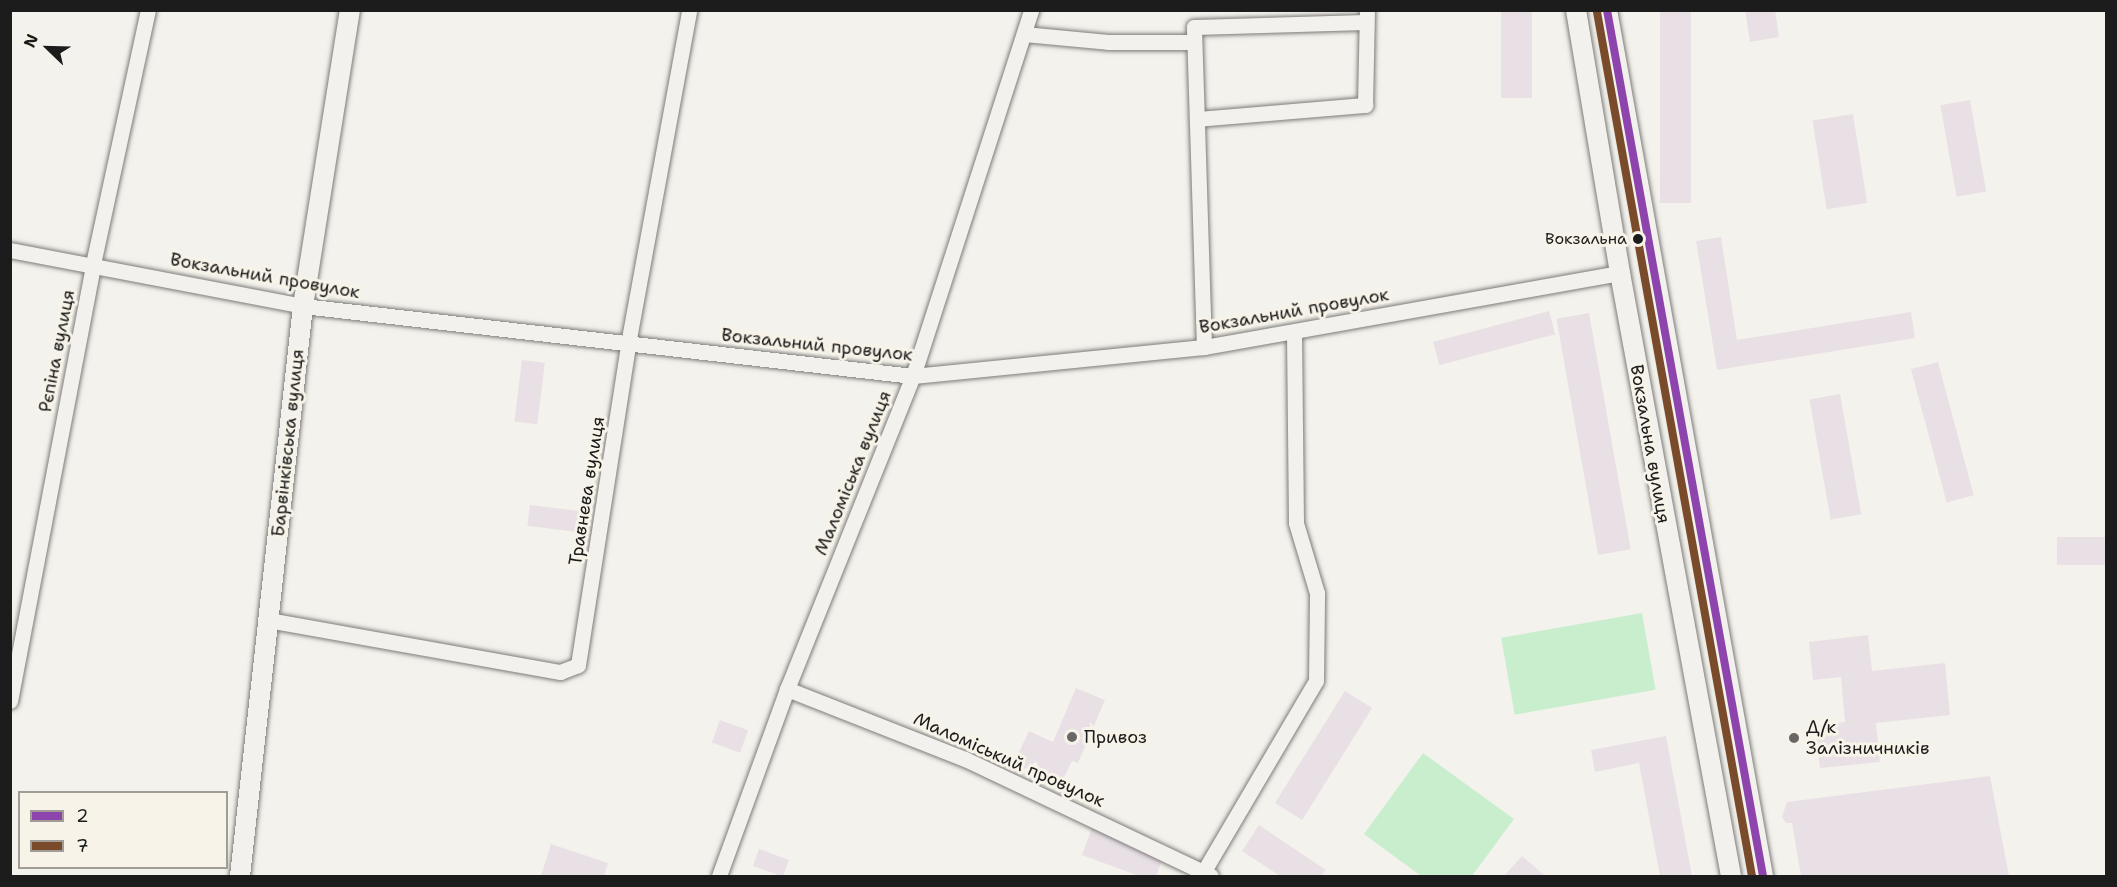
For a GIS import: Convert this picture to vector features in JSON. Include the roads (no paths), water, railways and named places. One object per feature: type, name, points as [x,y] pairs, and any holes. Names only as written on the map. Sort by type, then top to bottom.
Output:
[{"type":"street","name":"Рєпіна вулиця","points":[[10,700],[93,264],[148,10]]},
{"type":"street","name":"Барвінківська вулиця","points":[[240,876],[303,306],[350,10]]},
{"type":"street","name":"Травнева вулиця","points":[[268,620],[554,671],[573,669],[581,659],[628,344],[689,10]]},
{"type":"street","name":"Маломіська вулиця","points":[[719,876],[787,688],[913,376],[1031,10]]},
{"type":"street","name":"Вокзальна вулиця","points":[[1576,10],[1620,273],[1731,876]]},
{"type":"street","name":"Вокзальна вулиця","points":[[1608,10],[1763,876]]},
{"type":"street","points":[[1024,34],[1108,42],[1367,16],[1365,105],[1197,119]]},
{"type":"street","points":[[1194,34],[1204,347]]},
{"type":"street","name":"Вокзальний провулок","points":[[10,250],[93,264],[303,306],[913,376],[1204,347],[1620,273]]},
{"type":"street","points":[[1205,875],[1316,681],[1317,593],[1296,523],[1294,332]]},
{"type":"street","name":"Маломіський провулок","points":[[787,688],[965,759],[1205,875]]},
{"type":"place","name":"Вокзальна","points":[[1638,239]]},
{"type":"place","name":"Привоз","points":[[1072,737]]},
{"type":"place","name":"Д/к Залізничників","points":[[1794,738]]}]
